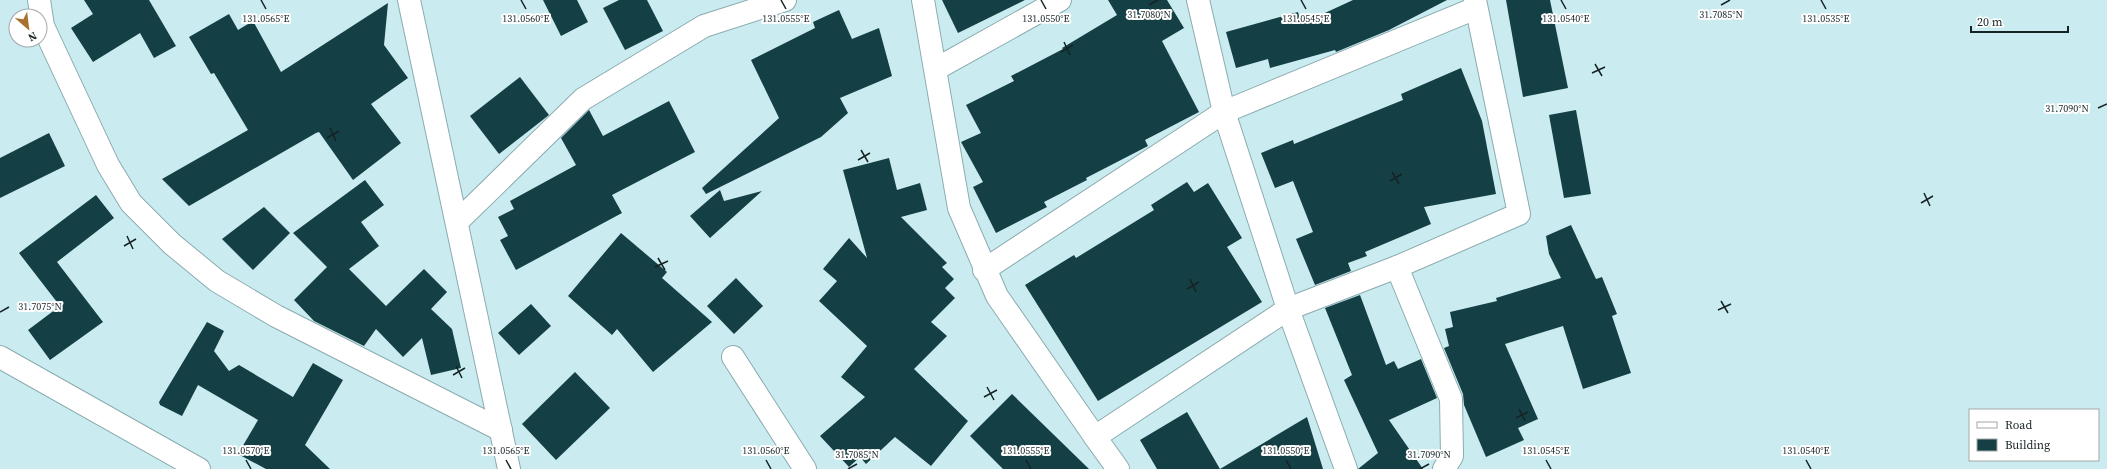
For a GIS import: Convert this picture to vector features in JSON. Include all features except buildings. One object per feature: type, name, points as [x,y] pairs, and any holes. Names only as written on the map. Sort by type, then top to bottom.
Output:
[{"type":"street","points":[[39,0],[43,26],[108,165],[131,203],[172,244],[217,281],[276,316],[501,430]]},
{"type":"street","points":[[409,0],[509,469]]},
{"type":"street","points":[[457,222],[582,99],[704,26],[782,0]]},
{"type":"street","points":[[923,0],[936,69],[958,208],[984,270],[997,296],[1118,469]]},
{"type":"street","points":[[936,69],[1060,0]]},
{"type":"street","points":[[1198,0],[1224,112],[1288,309],[1346,469]]},
{"type":"street","points":[[984,270],[1224,112],[1475,4],[1519,214],[1397,267],[1288,309],[1095,437]]},
{"type":"street","points":[[1397,267],[1451,400],[1452,456],[1444,469]]},
{"type":"street","points":[[0,357],[199,469]]},
{"type":"street","points":[[733,357],[805,469]]}]
